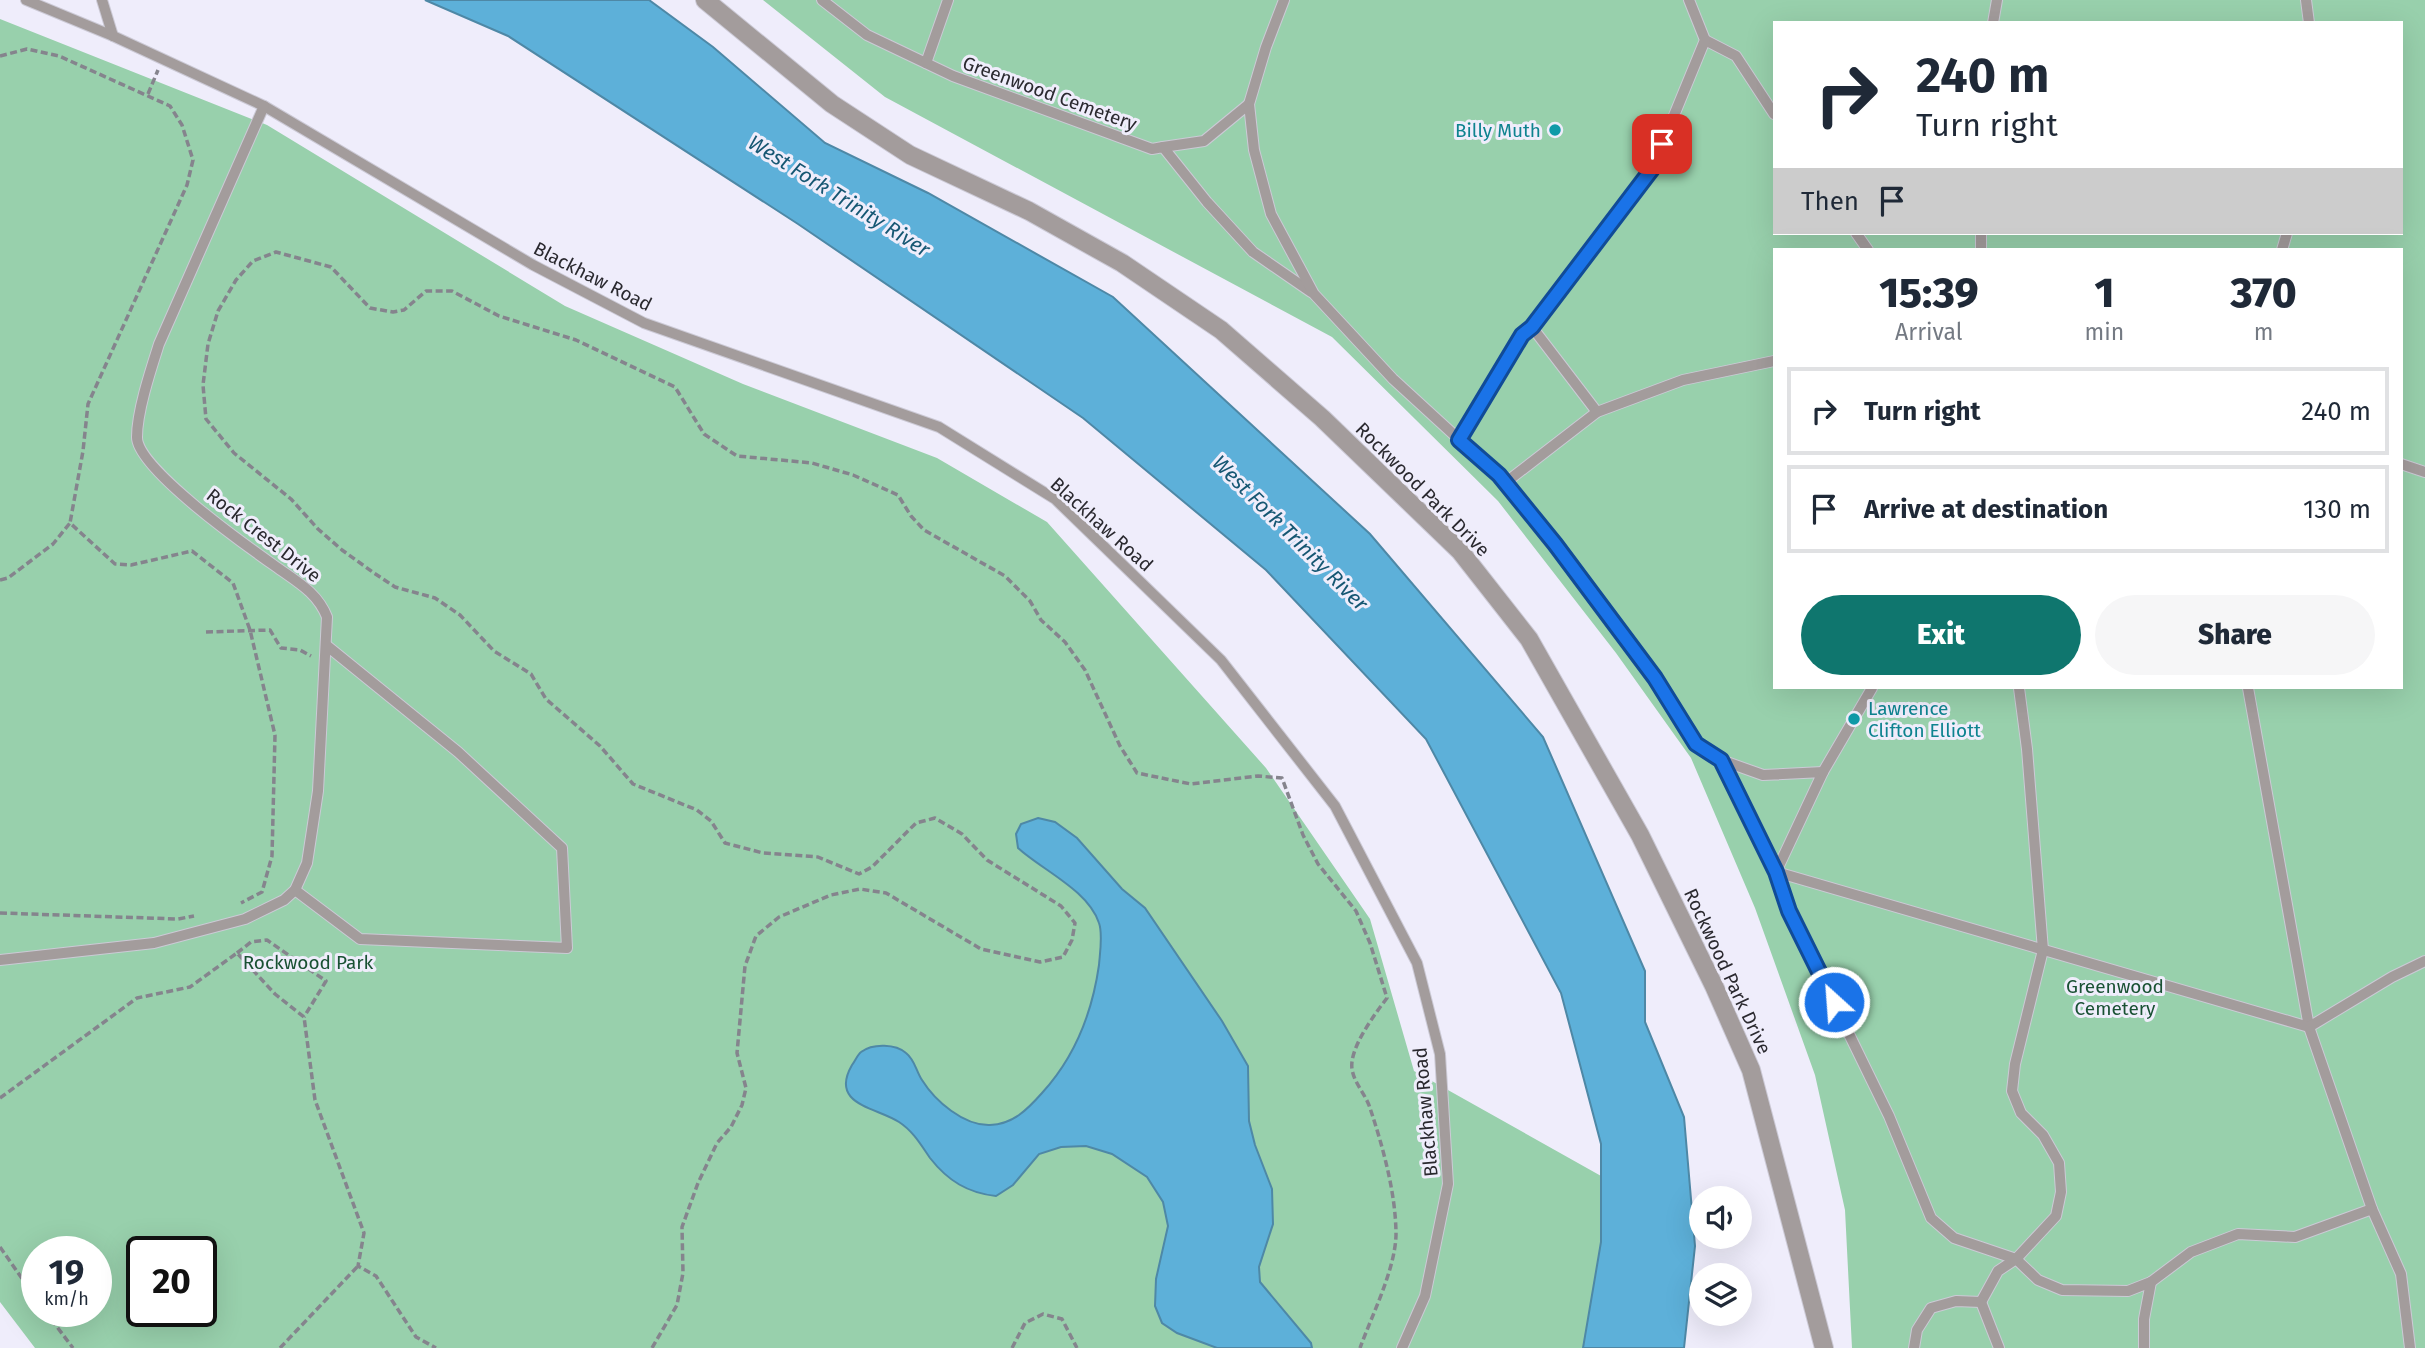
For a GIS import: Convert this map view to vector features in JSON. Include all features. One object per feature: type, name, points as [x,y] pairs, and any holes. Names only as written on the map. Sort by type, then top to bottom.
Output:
[{"type":"street","name":"Rockwood Park Drive","points":[[705,0],[832,104],[910,155],[1040,218],[1122,264],[1221,330],[1322,418],[1460,551],[1529,639],[1640,835],[1714,986],[1751,1070],[1824,1348]]},
{"type":"lane","points":[[26,0],[113,36],[264,107]]},
{"type":"lane","points":[[102,0],[113,36]]},
{"type":"lane","name":"Greenwood Cemetery","points":[[822,0],[867,36],[953,76],[1152,149],[1204,141],[1248,104]]},
{"type":"lane","points":[[926,63],[948,0]]},
{"type":"lane","points":[[1284,0],[1248,104],[1254,150],[1271,214],[1314,294]]},
{"type":"lane","points":[[1689,0],[1705,40],[1736,56],[1773,112]]},
{"type":"lane","points":[[1993,21],[1997,0]]},
{"type":"lane","points":[[2306,0],[2309,21]]},
{"type":"lane","points":[[1459,440],[1522,335],[1532,327],[1652,169],[1705,40]]},
{"type":"lane","name":"Rock Crest Drive","points":[[264,107],[159,344],[150,371],[136,439],[143,454],[160,475],[240,541],[320,599],[327,617],[316,803],[307,863],[295,890]]},
{"type":"lane","name":"Blackhaw Road","points":[[264,107],[533,265],[644,323],[939,427],[1055,499],[1221,660],[1335,806],[1417,963],[1440,1054],[1448,1184],[1425,1296],[1402,1348]]},
{"type":"lane","points":[[1163,147],[1207,202],[1253,252],[1314,294],[1393,379],[1505,483],[1655,678],[1696,744],[1721,760],[1762,775],[1823,772]]},
{"type":"lane","points":[[1532,327],[1597,412]]},
{"type":"lane","points":[[1505,483],[1597,412],[1683,380],[1773,360]]},
{"type":"lane","points":[[2403,465],[2425,472]]},
{"type":"lane","points":[[0,960],[154,943],[245,919],[284,900],[295,890],[360,939],[567,948],[562,848],[458,751],[326,645]]},
{"type":"lane","points":[[1776,872],[1823,772],[1871,689]]},
{"type":"lane","points":[[1981,1301],[1998,1271],[2016,1259],[2056,1216],[2061,1192],[2059,1163],[2043,1135],[2021,1113],[2012,1091],[2015,1063],[2043,950],[2027,749],[2019,689]]},
{"type":"lane","points":[[2248,689],[2309,1027],[2372,1209],[2401,1274],[2410,1348]]},
{"type":"lane","points":[[1721,760],[1776,872],[1789,911],[1889,1116],[1931,1218],[1954,1238],[2016,1259],[2038,1280],[2062,1290],[2128,1291],[2151,1282],[2191,1252],[2238,1234],[2295,1237],[2372,1209]]},
{"type":"lane","points":[[1776,872],[2309,1027],[2392,977],[2425,961]]},
{"type":"lane","points":[[2144,1348],[2144,1319],[2151,1282]]},
{"type":"lane","points":[[1914,1348],[1917,1330],[1931,1308],[1956,1301],[1981,1301]]},
{"type":"lane","points":[[1981,1301],[1999,1348]]},
{"type":"path","points":[[0,56],[27,49],[59,56],[148,94],[170,106],[182,125],[193,160],[187,185],[88,404],[70,523],[53,544],[8,578],[0,580]]},
{"type":"path","points":[[148,94],[163,60]]},
{"type":"path","points":[[652,1348],[677,1305],[683,1273],[682,1227],[698,1183],[717,1143],[731,1127],[742,1105],[746,1088],[737,1053],[746,966],[756,936],[779,917],[831,895],[860,889],[886,892],[981,949],[1040,962],[1063,957],[1072,940],[1074,923],[1061,906],[987,860],[962,834],[935,818],[916,823],[872,867],[859,874],[818,857],[763,853],[725,843],[711,821],[697,810],[633,784],[600,746],[546,699],[531,674],[494,651],[460,615],[435,598],[395,587],[342,550],[318,529],[291,499],[234,453],[206,419],[203,385],[208,344],[218,311],[236,280],[254,261],[276,252],[331,267],[370,308],[393,312],[404,310],[426,291],[452,291],[499,316],[576,340],[675,387],[704,434],[737,456],[812,463],[853,475],[898,495],[924,530],[1005,576],[1030,601],[1041,620],[1065,642],[1085,670],[1120,747],[1137,773],[1191,783],[1258,776],[1282,778],[1303,835],[1318,864],[1356,911],[1370,943],[1387,998],[1367,1025],[1354,1057],[1352,1070],[1370,1106],[1385,1165],[1396,1236],[1388,1273],[1360,1348]]},
{"type":"path","points":[[70,523],[115,564],[131,565],[192,551],[233,583],[250,630],[275,735],[272,856],[262,892],[238,905]]},
{"type":"path","points":[[206,632],[270,630],[281,648],[300,650],[325,664]]},
{"type":"path","points":[[0,913],[178,919],[202,915]]},
{"type":"path","points":[[0,1098],[137,998],[190,987],[251,942],[267,940],[326,981],[304,1017],[315,1100],[364,1233],[358,1266],[280,1348]]},
{"type":"path","points":[[237,953],[275,994],[304,1017]]},
{"type":"path","points":[[0,1247],[21,1277]]},
{"type":"path","points":[[358,1266],[376,1276],[416,1337],[436,1348]]},
{"type":"path","points":[[1012,1348],[1025,1323],[1043,1314],[1062,1319],[1077,1348]]},
{"type":"path","points":[[57,1327],[73,1348]]},
{"type":"green space","name":"Greenwood Cemetery","points":[[763,0],[2425,0],[2425,1348],[1852,1348],[1845,1210],[1815,1075],[1755,908],[1691,758],[1616,653],[1498,501],[1332,337],[885,97]]},
{"type":"green space","name":"Rockwood Park","points":[[0,19],[267,125],[565,306],[743,384],[937,458],[1047,522],[1266,768],[1370,919],[1414,1071],[1610,1181],[1603,1348],[35,1348],[0,1302]]},
{"type":"water","name":"West Fork Trinity River","points":[[425,0],[649,0],[713,47],[825,143],[928,193],[1113,297],[1370,534],[1543,737],[1645,971],[1645,1022],[1684,1117],[1690,1186],[1689,1249],[1695,1249],[1693,1263],[1689,1263],[1689,1302],[1684,1348],[1583,1348],[1601,1242],[1601,1144],[1561,993],[1426,739],[1266,570],[1083,418],[798,224],[508,36]]},
{"type":"water","points":[[1038,818],[1055,822],[1077,838],[1122,889],[1145,908],[1222,1021],[1248,1066],[1249,1121],[1272,1189],[1273,1224],[1259,1267],[1260,1282],[1311,1343],[1312,1348],[1217,1348],[1177,1333],[1162,1323],[1155,1306],[1156,1279],[1168,1226],[1163,1202],[1147,1177],[1112,1154],[1086,1146],[1061,1147],[1039,1154],[1013,1185],[996,1196],[986,1194],[968,1189],[951,1179],[904,1126],[858,1103],[846,1089],[846,1078],[861,1052],[878,1046],[891,1046],[909,1056],[922,1080],[942,1104],[960,1117],[990,1125],[1006,1122],[1019,1115],[1031,1105],[1064,1065],[1087,1018],[1092,1001],[1099,965],[1101,932],[1093,911],[1085,900],[1018,848],[1016,834],[1021,824]]},
{"type":"place","name":"Billy Muth","points":[[1555,130]]},
{"type":"place","name":"Lawrence Clifton Elliott","points":[[1854,719]]},
{"type":"route","points":[[1662,144],[1652,169],[1532,327],[1522,335],[1459,440],[1499,475],[1555,544],[1655,678],[1696,744],[1721,760],[1776,872],[1789,911],[1834,1002]]}]
